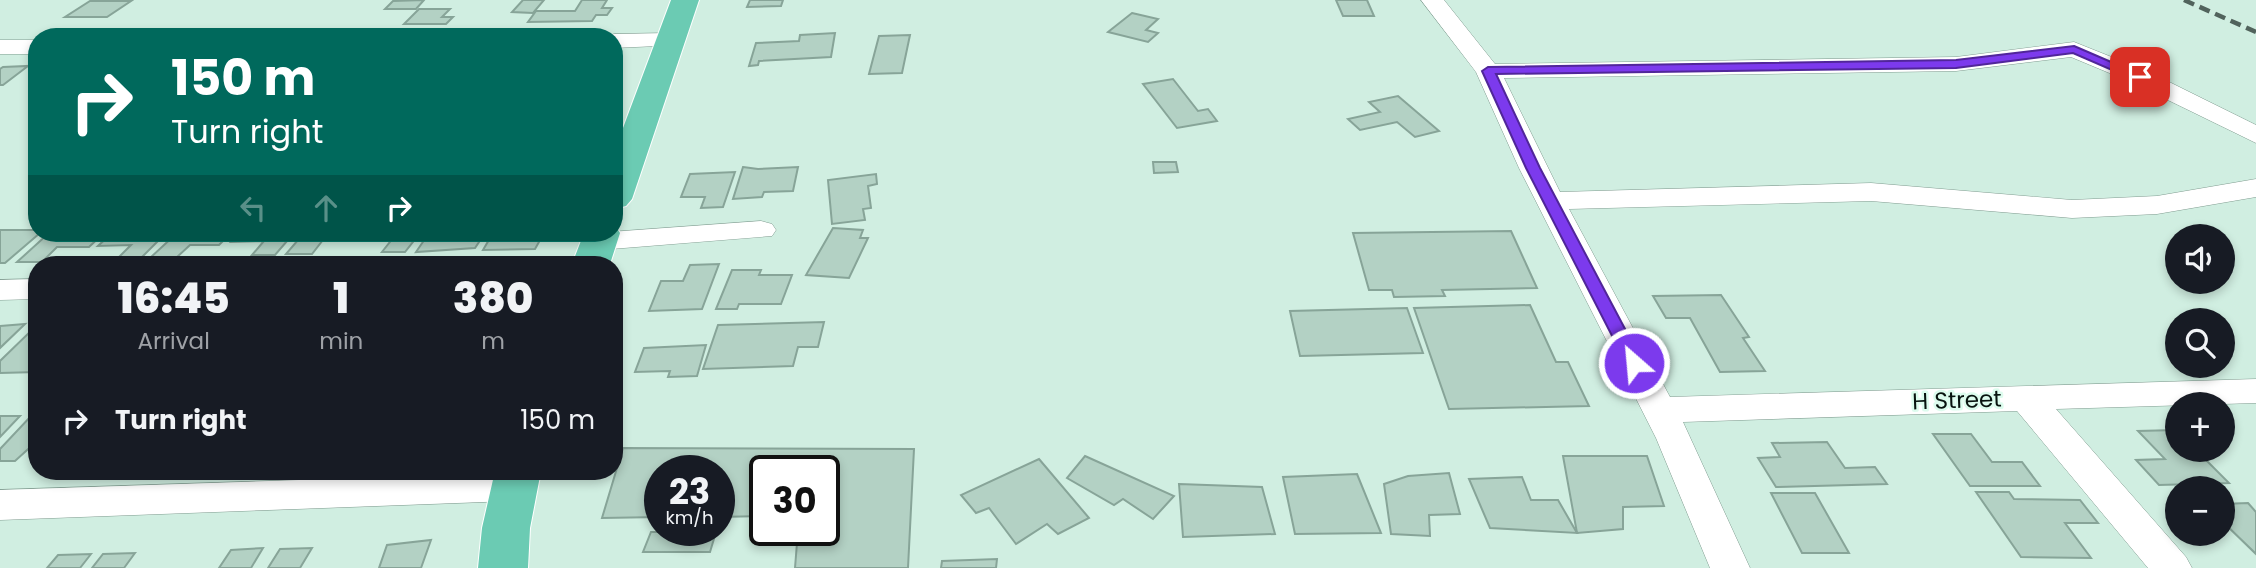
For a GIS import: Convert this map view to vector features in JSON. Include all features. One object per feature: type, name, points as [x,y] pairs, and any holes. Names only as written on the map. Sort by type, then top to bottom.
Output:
[{"type":"main road","points":[[623,174],[685,0]]},
{"type":"main road","points":[[503,568],[506,528],[516,480]]},
{"type":"street","points":[[1432,0],[1488,71],[1550,201],[1674,438],[1730,568]]},
{"type":"street","points":[[623,41],[671,40]]},
{"type":"street","points":[[0,47],[28,47]]},
{"type":"street","points":[[1488,71],[1956,64],[2074,49],[2140,77],[2256,135]]},
{"type":"street","points":[[1550,201],[1871,192],[2072,209],[2157,205],[2256,188]]},
{"type":"street","points":[[597,246],[761,230]]},
{"type":"street","points":[[0,290],[28,289]]},
{"type":"street","name":"H Street","points":[[1658,410],[2256,391]]},
{"type":"street","points":[[2026,398],[2172,568]]},
{"type":"street","points":[[0,505],[496,480]]},
{"type":"building","points":[[424,0],[416,9],[385,9],[393,1]]},
{"type":"building","points":[[523,0],[544,0],[533,13],[512,12]]},
{"type":"building","points":[[582,0],[607,0],[602,8],[612,8],[607,15],[596,15],[592,21],[528,22],[536,11],[575,11]]},
{"type":"building","points":[[750,0],[783,0],[781,6],[747,7]]},
{"type":"building","points":[[1336,0],[1367,0],[1374,16],[1343,16]]},
{"type":"building","points":[[90,1],[131,1],[107,17],[65,17]]},
{"type":"building","points":[[419,9],[450,9],[442,17],[453,17],[446,24],[404,24]]},
{"type":"building","points":[[1132,13],[1158,19],[1146,30],[1158,33],[1148,42],[1108,32]]},
{"type":"building","points":[[835,33],[831,57],[759,61],[758,65],[749,66],[756,43],[799,41],[800,35]]},
{"type":"building","points":[[910,35],[902,73],[869,74],[879,36]]},
{"type":"building","points":[[28,66],[3,85],[0,85],[0,69]]},
{"type":"building","points":[[1173,79],[1198,111],[1208,109],[1217,121],[1177,128],[1143,84]]},
{"type":"building","points":[[1398,96],[1439,131],[1415,137],[1397,122],[1360,130],[1348,119],[1380,112],[1369,102]]},
{"type":"building","points":[[1153,162],[1176,162],[1178,172],[1154,173]]},
{"type":"building","points":[[743,167],[798,167],[793,191],[764,192],[762,197],[733,199]]},
{"type":"building","points":[[735,172],[723,207],[701,208],[705,197],[681,197],[690,174]]},
{"type":"building","points":[[876,174],[877,184],[868,186],[871,208],[863,209],[865,220],[832,224],[828,180]]},
{"type":"building","points":[[833,228],[863,230],[860,238],[868,238],[849,278],[806,275]]},
{"type":"building","points":[[0,230],[28,230],[30,242],[5,263],[0,263]]},
{"type":"building","points":[[1511,231],[1537,288],[1442,290],[1445,296],[1394,297],[1392,290],[1369,290],[1353,233]]},
{"type":"building","points":[[39,242],[94,242],[89,247],[57,247],[48,256],[28,256],[28,262],[17,262]]},
{"type":"building","points":[[102,242],[157,242],[143,256],[120,256],[131,245],[98,246]]},
{"type":"building","points":[[167,242],[222,242],[219,245],[190,245],[178,256],[152,256]]},
{"type":"building","points":[[263,242],[286,242],[275,255],[252,255]]},
{"type":"building","points":[[296,242],[321,242],[312,254],[286,254]]},
{"type":"building","points":[[390,242],[413,242],[405,252],[382,252]]},
{"type":"building","points":[[423,242],[479,242],[475,248],[416,252]]},
{"type":"building","points":[[488,242],[539,242],[535,249],[483,250]]},
{"type":"building","points":[[719,264],[702,309],[649,311],[661,281],[683,281],[690,265]]},
{"type":"building","points":[[732,270],[761,270],[759,275],[792,275],[781,304],[739,304],[737,309],[716,309]]},
{"type":"building","points":[[1721,295],[1749,337],[1743,338],[1765,371],[1720,372],[1690,318],[1666,318],[1653,296]]},
{"type":"building","points":[[1530,305],[1556,362],[1568,362],[1589,406],[1449,409],[1414,308]]},
{"type":"building","points":[[1407,308],[1423,353],[1300,356],[1290,311]]},
{"type":"building","points":[[824,322],[818,347],[798,347],[793,366],[703,369],[718,325]]},
{"type":"building","points":[[25,324],[0,348],[0,326]]},
{"type":"building","points":[[28,334],[28,372],[0,373],[0,361]]},
{"type":"building","points":[[706,345],[697,376],[668,377],[670,371],[635,372],[644,348]]},
{"type":"building","points":[[0,416],[20,416],[0,437]]},
{"type":"building","points":[[28,419],[28,449],[15,461],[0,461],[0,449]]},
{"type":"building","points":[[2165,430],[2165,459],[2138,431]]},
{"type":"building","points":[[1933,434],[1971,434],[1992,462],[2022,462],[2040,486],[1970,486]]},
{"type":"building","points":[[1827,442],[1845,468],[1875,467],[1887,484],[1776,487],[1758,458],[1780,457],[1772,443]]},
{"type":"building","points":[[623,448],[914,449],[908,568],[795,568],[797,546],[840,546],[840,455],[749,455],[749,516],[735,517],[735,455],[644,455],[644,517],[602,518],[613,480],[623,480]]},
{"type":"building","points":[[1085,456],[1174,496],[1153,519],[1123,499],[1114,505],[1067,478]]},
{"type":"building","points":[[1563,456],[1647,456],[1664,506],[1623,507],[1623,529],[1577,533]]},
{"type":"building","points":[[1039,459],[1089,518],[1058,534],[1047,524],[1016,544],[989,508],[976,513],[961,495]]},
{"type":"building","points":[[2136,460],[2208,462],[2222,476],[2165,476],[2165,485],[2159,485]]},
{"type":"building","points":[[1449,473],[1460,514],[1429,515],[1430,536],[1391,534],[1384,484],[1408,476]]},
{"type":"building","points":[[1357,474],[1381,533],[1295,534],[1283,477]]},
{"type":"building","points":[[1522,477],[1531,500],[1558,500],[1577,533],[1490,528],[1469,479]]},
{"type":"building","points":[[1179,484],[1262,487],[1275,534],[1183,537]]},
{"type":"building","points":[[1976,492],[2009,492],[2014,499],[2080,500],[2098,523],[2065,523],[2091,558],[2021,557]]},
{"type":"building","points":[[1771,493],[1815,493],[1849,553],[1802,553]]},
{"type":"building","points":[[2248,503],[2256,512],[2256,554],[2235,534],[2235,504]]},
{"type":"building","points":[[431,540],[421,568],[379,568],[387,545]]},
{"type":"building","points":[[645,546],[712,546],[710,552],[643,552]]},
{"type":"building","points":[[263,548],[251,568],[219,568],[231,550]]},
{"type":"building","points":[[312,548],[300,568],[268,568],[280,549]]},
{"type":"building","points":[[135,553],[124,568],[92,568],[103,554]]},
{"type":"building","points":[[91,554],[80,568],[47,568],[58,555]]},
{"type":"building","points":[[997,559],[996,568],[941,568],[942,561]]},
{"type":"railway","points":[[2184,0],[2256,32]]},
{"type":"route","points":[[1634,363],[1533,168],[1488,71],[1956,64],[2074,49],[2140,77]]}]
